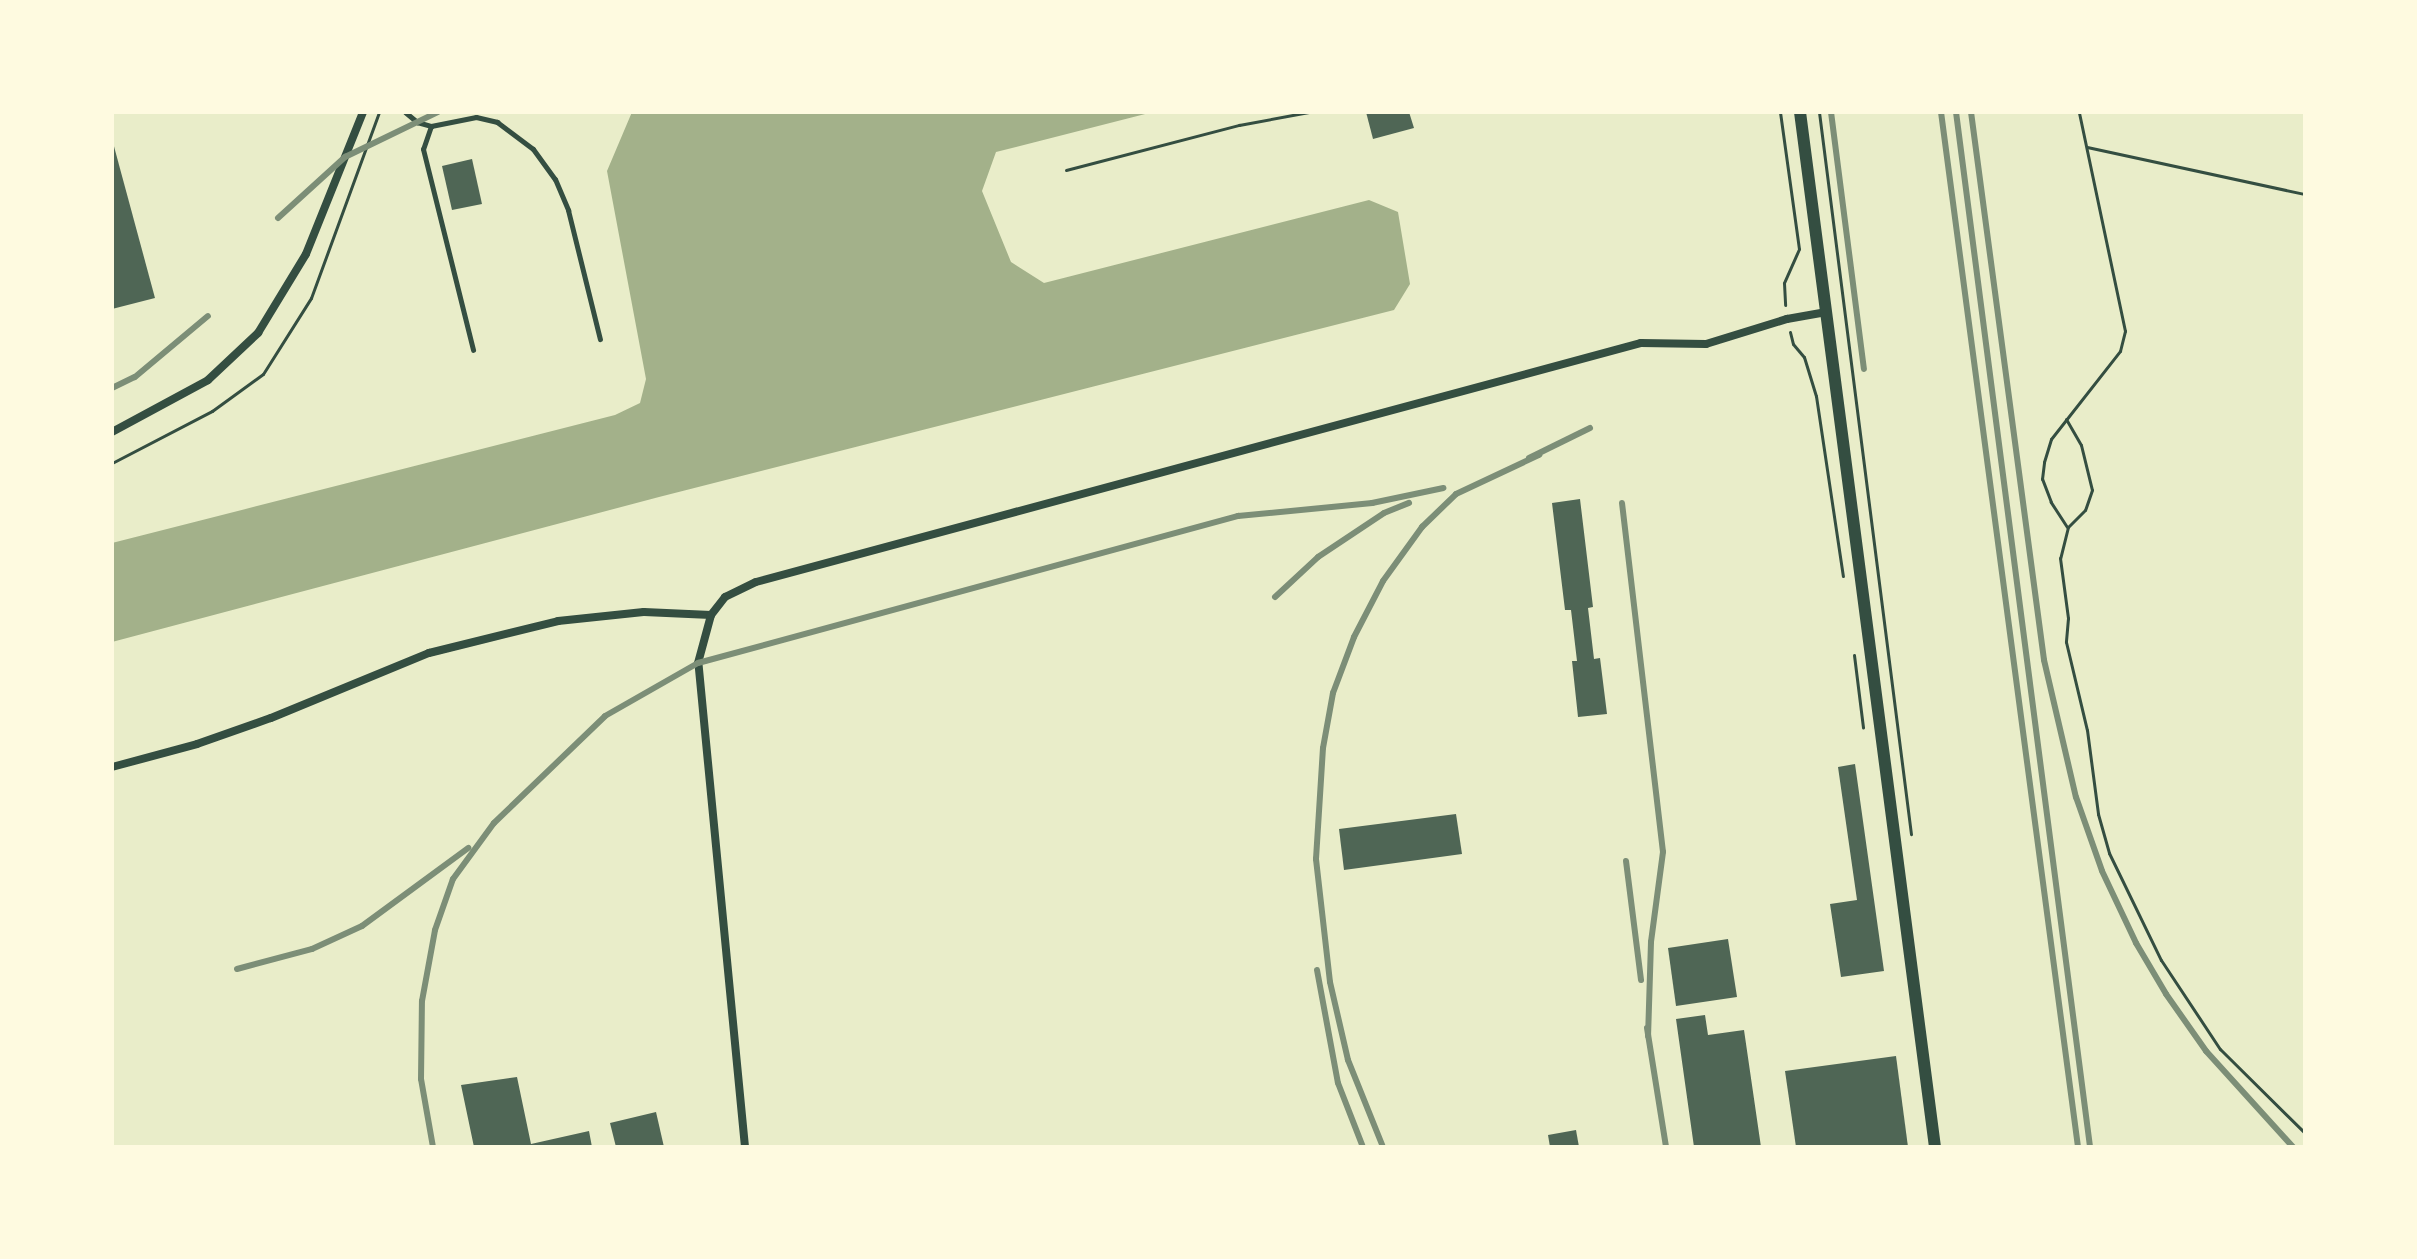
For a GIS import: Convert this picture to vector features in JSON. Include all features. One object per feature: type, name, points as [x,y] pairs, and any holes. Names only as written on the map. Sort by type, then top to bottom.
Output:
[{"type":"street","points":[[112,432],[208,380],[258,333],[306,254],[363,112]]},
{"type":"street","points":[[1800,112],[1935,1147]]},
{"type":"street","points":[[745,1147],[698,663],[711,615],[725,597],[756,582],[786,573],[1641,343],[1706,344],[1787,319],[1826,312]]},
{"type":"street","points":[[112,767],[197,744],[271,718],[444,650],[558,621],[644,612],[711,615]]},
{"type":"lane","points":[[405,112],[417,122],[431,126],[476,117],[497,122],[533,149],[555,179],[568,210],[600,339]]},
{"type":"lane","points":[[431,126],[423,149],[473,350]]},
{"type":"path","points":[[1066,170],[1239,125],[1309,112]]},
{"type":"path","points":[[1780,112],[1799,249],[1784,283],[1784,296]]},
{"type":"path","points":[[1819,112],[1913,847]]},
{"type":"path","points":[[2068,527],[2051,502],[2042,479],[2051,439],[2120,351],[2125,331],[2079,112]]},
{"type":"path","points":[[2087,147],[2305,194]]},
{"type":"path","points":[[2066,419],[2081,445],[2092,490],[2085,510],[2068,527],[2060,558],[2068,618],[2066,642],[2087,730],[2098,814],[2109,853],[2161,960],[2220,1049],[2305,1133]]},
{"type":"shaded area","points":[[632,112],[1153,112],[996,152],[982,191],[1011,262],[1044,283],[1369,200],[1398,212],[1410,284],[1394,310],[659,497],[112,642],[112,543],[615,415],[640,403],[646,379],[607,171]]},
{"type":"building","points":[[1366,112],[1409,112],[1414,128],[1373,139]]},
{"type":"building","points":[[112,139],[155,298],[112,309]]},
{"type":"building","points":[[472,159],[482,204],[452,210],[442,166]]},
{"type":"building","points":[[1580,499],[1593,607],[1588,608],[1594,659],[1600,658],[1607,714],[1578,717],[1572,661],[1577,661],[1571,610],[1565,610],[1552,503]]},
{"type":"building","points":[[1855,764],[1884,971],[1841,977],[1830,904],[1857,900],[1838,767]]},
{"type":"building","points":[[1456,814],[1462,854],[1344,870],[1339,829]]},
{"type":"building","points":[[1728,939],[1737,997],[1676,1006],[1668,948]]},
{"type":"building","points":[[1705,1015],[1708,1035],[1744,1030],[1761,1147],[1694,1147],[1676,1019]]},
{"type":"building","points":[[1896,1056],[1908,1147],[1796,1147],[1785,1071]]},
{"type":"building","points":[[517,1077],[531,1144],[589,1131],[592,1147],[474,1147],[461,1085]]},
{"type":"building","points":[[656,1112],[664,1147],[616,1147],[610,1123]]},
{"type":"building","points":[[1576,1130],[1579,1147],[1550,1147],[1548,1135]]},
{"type":"railway","points":[[278,218],[345,157],[438,112]]},
{"type":"railway","points":[[1831,112],[1864,369]]},
{"type":"railway","points":[[1941,112],[2078,1147]]},
{"type":"railway","points":[[1956,112],[2090,1147]]},
{"type":"railway","points":[[1971,112],[2044,660],[2076,797],[2102,871],[2136,943],[2166,994],[2206,1051],[2293,1147]]},
{"type":"railway","points":[[112,388],[135,377],[208,316]]},
{"type":"railway","points":[[1529,458],[1590,428]]},
{"type":"railway","points":[[1383,1147],[1348,1060],[1330,982],[1316,859],[1323,748],[1333,693],[1354,637],[1383,581],[1422,527],[1456,494],[1539,455]]},
{"type":"railway","points":[[433,1147],[421,1079],[422,1001],[435,930],[453,879],[494,823],[605,716],[698,663],[1238,516],[1372,503],[1443,488]]},
{"type":"railway","points":[[1275,597],[1318,557],[1384,513],[1409,503]]},
{"type":"railway","points":[[1622,503],[1663,852],[1651,942],[1648,1036]]},
{"type":"railway","points":[[237,969],[312,949],[362,926],[468,848]]},
{"type":"railway","points":[[1626,861],[1641,980]]},
{"type":"railway","points":[[1317,970],[1338,1083],[1363,1147]]},
{"type":"railway","points":[[1647,1028],[1666,1147]]}]
